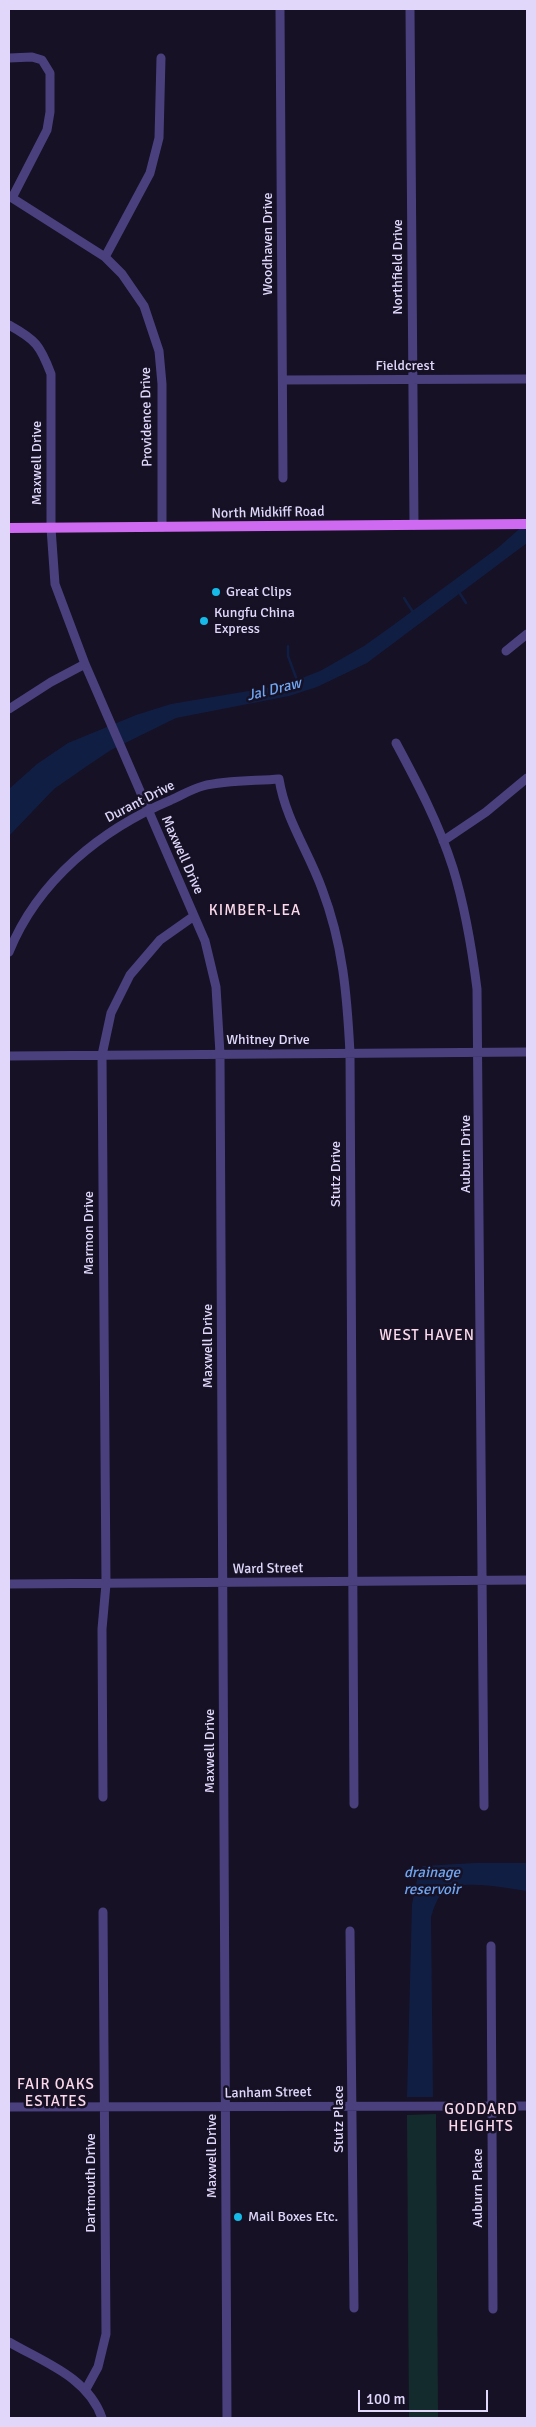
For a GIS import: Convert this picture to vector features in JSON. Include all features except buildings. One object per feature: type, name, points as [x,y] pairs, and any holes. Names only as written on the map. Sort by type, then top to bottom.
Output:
[{"type":"main road","name":"North Midkiff Road","points":[[9,528],[527,524]]},
{"type":"street","name":"Woodhaven Drive","points":[[280,9],[283,478]]},
{"type":"street","name":"Northfield Drive","points":[[410,9],[414,525]]},
{"type":"street","points":[[9,58],[32,57],[42,60],[50,73],[50,112],[47,130],[10,197]]},
{"type":"street","points":[[105,257],[150,172],[159,138],[161,58]]},
{"type":"street","name":"Providence Drive","points":[[10,197],[105,257],[122,274],[144,306],[159,351],[162,384],[162,527]]},
{"type":"street","name":"Maxwell Drive","points":[[9,325],[30,338],[43,352],[51,374],[51,528],[54,584],[111,726],[205,941],[216,987],[220,1054],[228,2418]]},
{"type":"street","name":"Fieldcrest","points":[[283,380],[527,379]]},
{"type":"street","points":[[506,651],[527,634]]},
{"type":"street","points":[[9,709],[50,682],[85,664]]},
{"type":"street","name":"Auburn Drive","points":[[396,743],[423,792],[454,870],[472,947],[477,988],[484,1806]]},
{"type":"street","points":[[443,841],[486,812],[527,778]]},
{"type":"street","name":"Durant Drive","points":[[9,952],[33,907],[76,858],[115,827],[147,810],[204,786],[279,779]]},
{"type":"street","name":"Stutz Drive","points":[[279,779],[289,819],[322,887],[335,925],[346,984],[350,1053],[354,1804]]},
{"type":"street","name":"Marmon Drive","points":[[103,1797],[102,1629],[106,1584],[102,1055],[111,1013],[130,975],[160,940],[194,916]]},
{"type":"street","name":"Whitney Drive","points":[[9,1056],[527,1052]]},
{"type":"street","name":"Ward Street","points":[[9,1584],[527,1580]]},
{"type":"street","name":"Dartmouth Drive","points":[[86,2389],[98,2367],[106,2334],[103,1912]]},
{"type":"street","name":"Stutz Place","points":[[350,1931],[354,2308]]},
{"type":"street","name":"Auburn Place","points":[[491,1946],[493,2309]]},
{"type":"street","name":"Lanham Street","points":[[9,2107],[527,2106]]},
{"type":"street","points":[[9,2342],[75,2380],[86,2389],[102,2418]]},
{"type":"green space","points":[[436,2114],[438,2418],[409,2418],[407,2115]]},
{"type":"water","name":"Jal Draw","points":[[527,522],[527,543],[367,663],[317,687],[289,696],[176,718],[111,750],[54,789],[9,836],[9,789],[37,764],[68,743],[136,715],[171,704],[284,685],[320,671],[364,646],[392,626],[499,547]]},
{"type":"water","name":"drainage reservoir","points":[[527,1863],[527,1891],[485,1885],[463,1885],[446,1890],[438,1899],[431,1917],[433,2097],[407,2097],[412,1904],[419,1870],[423,1866]]},
{"type":"waterway","points":[[459,592],[466,603]]},
{"type":"waterway","points":[[404,598],[413,612]]},
{"type":"waterway","name":"Jal Draw","points":[[288,646],[288,656],[298,683]]},
{"type":"place","name":"Great Clips","points":[[216,592]]},
{"type":"place","name":"Kungfu China Express","points":[[204,621]]},
{"type":"place","name":"Mail Boxes Etc.","points":[[238,2217]]},
{"type":"district","name":"KIMBER-LEA","points":[[255,911]]},
{"type":"district","name":"WEST HAVEN","points":[[427,1336]]},
{"type":"district","name":"FAIR OAKS ESTATES","points":[[56,2094]]},
{"type":"district","name":"GODDARD HEIGHTS","points":[[481,2118]]}]
